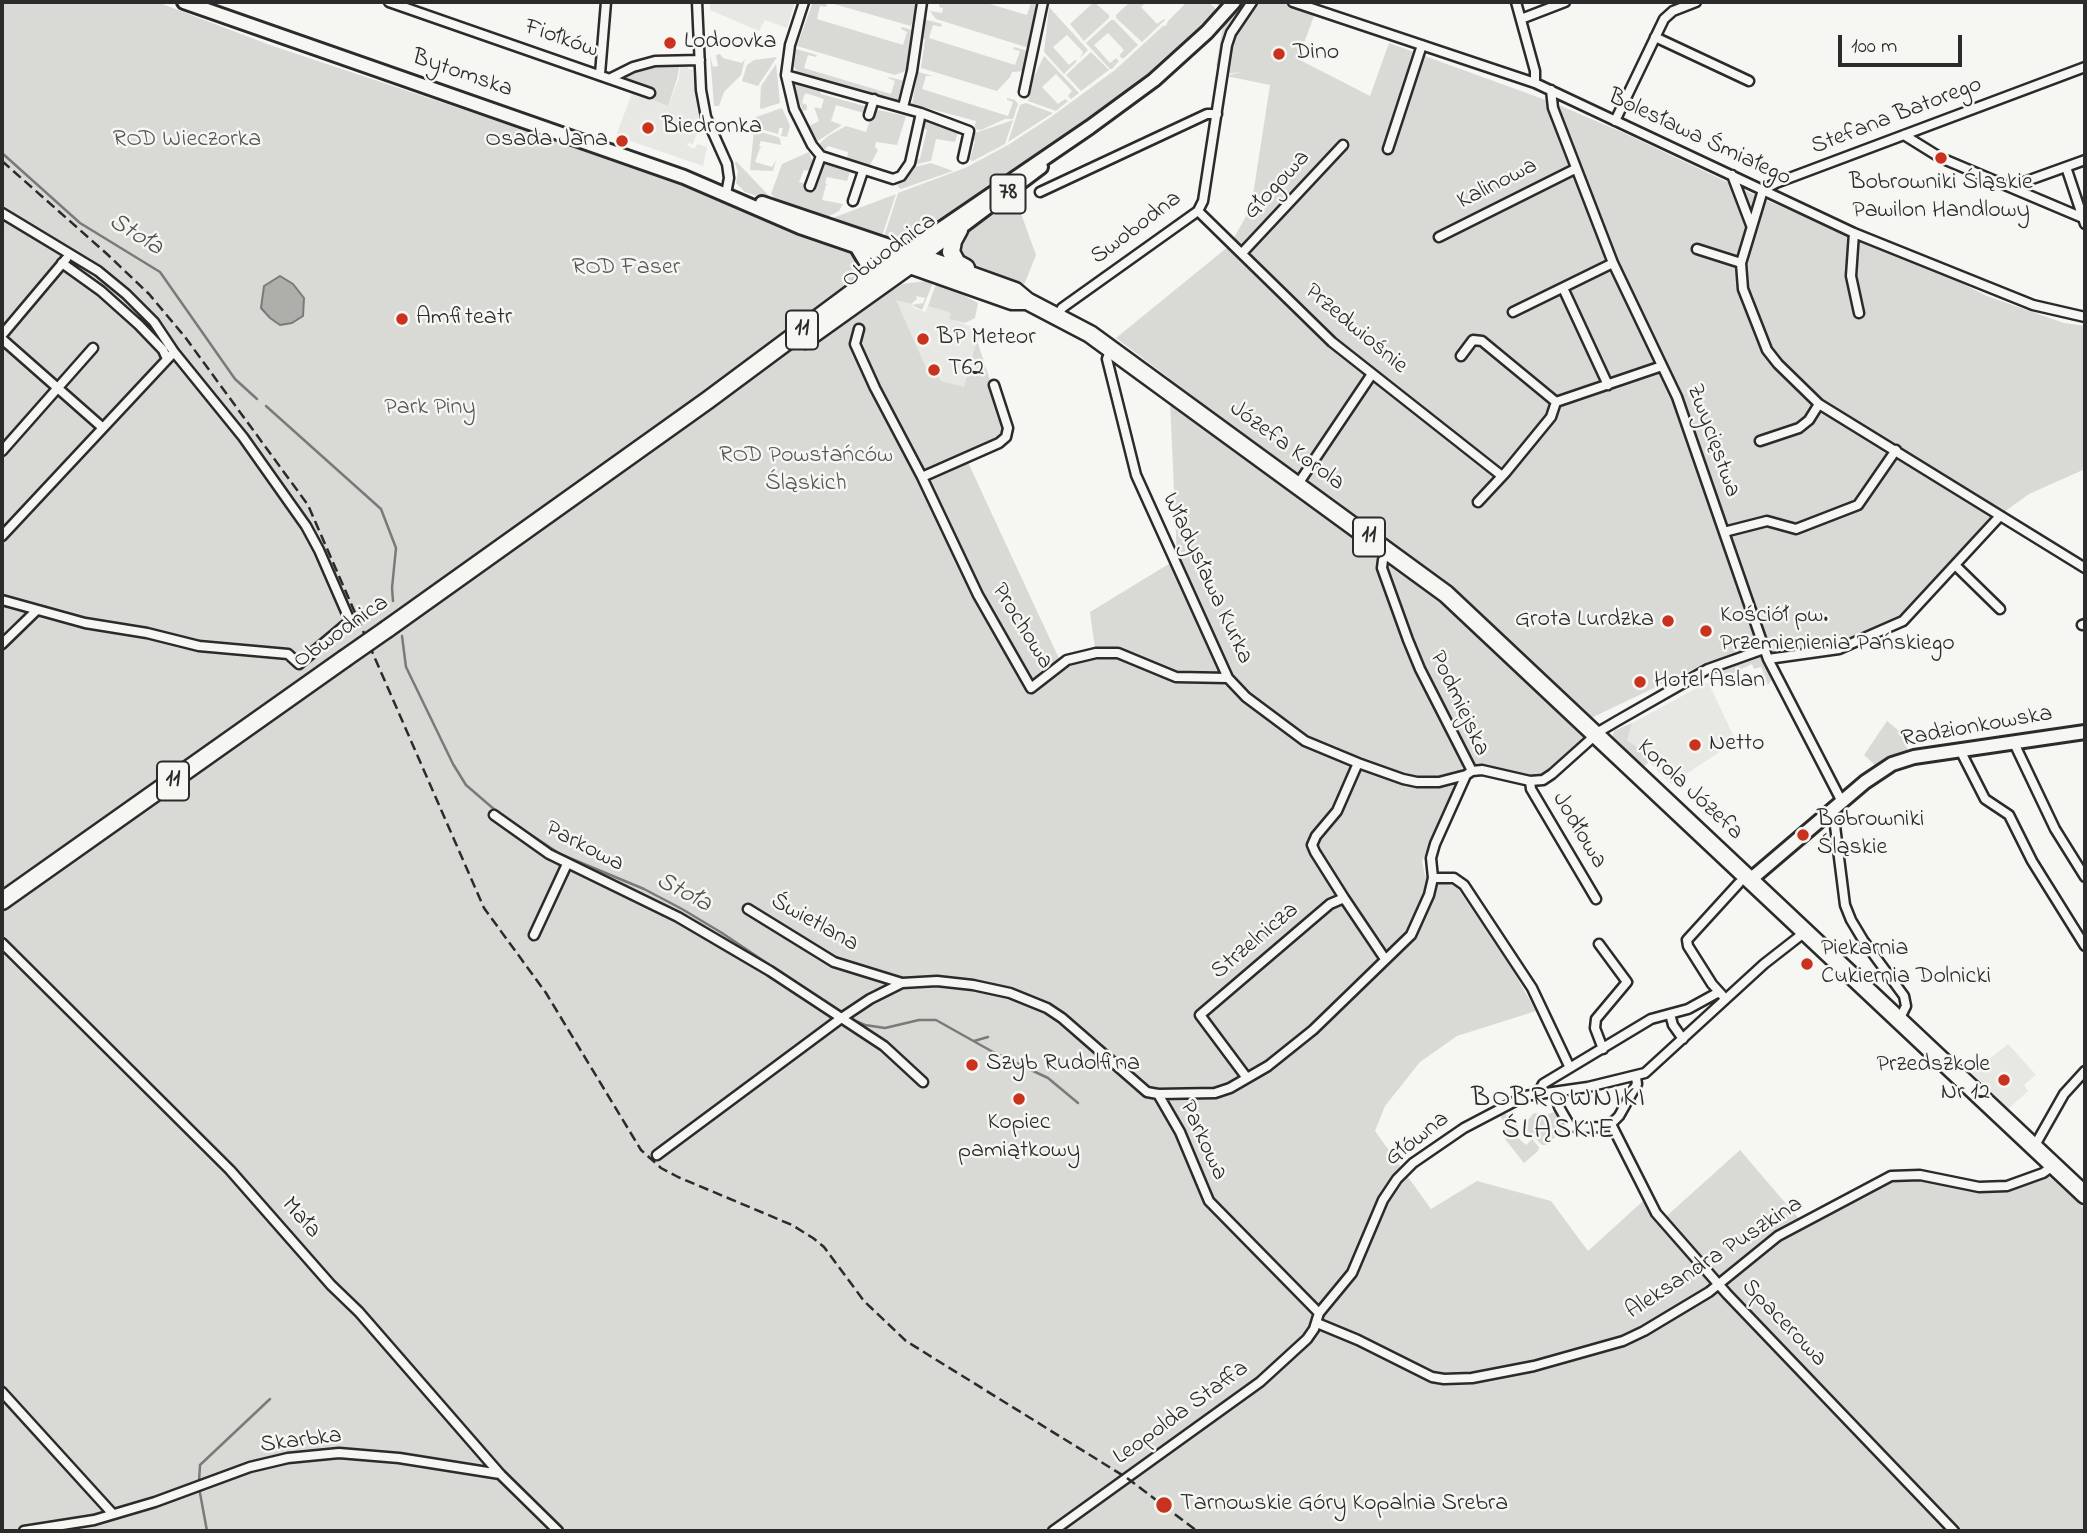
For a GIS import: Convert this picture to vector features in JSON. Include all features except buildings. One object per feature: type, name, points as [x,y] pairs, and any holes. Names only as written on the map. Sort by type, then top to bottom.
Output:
[{"type":"highway","points":[[959,230],[951,246],[952,256],[972,274]]},
{"type":"highway","name":"Józefa Korola","points":[[909,258],[972,274],[1015,291],[1027,301],[1058,315],[1111,348],[1446,594],[1597,735]]},
{"type":"highway","name":"Józefa Korola","points":[[909,258],[1012,301],[1027,301]]},
{"type":"highway","name":"Obwodnica","points":[[2,901],[708,400],[863,284],[909,258]]},
{"type":"highway","name":"Obwodnica","points":[[708,400],[793,348],[909,258]]},
{"type":"highway","name":"Korola Józefa","points":[[1597,735],[1744,881]]},
{"type":"highway","name":"11","points":[[1744,881],[1805,932],[2085,1195]]},
{"type":"street","name":"Bytomska","points":[[184,2],[617,153],[726,194],[800,227],[855,246],[909,258]]},
{"type":"street","name":"Fiołków","points":[[389,2],[650,93]]},
{"type":"street","points":[[419,2],[419,12]]},
{"type":"street","points":[[600,74],[606,2]]},
{"type":"street","points":[[697,2],[701,90],[706,117],[729,170],[726,194]]},
{"type":"street","points":[[804,2],[790,45],[786,75],[794,109],[812,145],[821,156],[893,179],[901,176],[910,163],[921,113]]},
{"type":"street","points":[[903,107],[912,71],[922,2]]},
{"type":"street","points":[[1024,92],[1043,2]]},
{"type":"street","name":"Obwodnica","points":[[909,258],[1180,58],[1234,2]]},
{"type":"street","name":"Swobodna","points":[[1058,315],[1062,308],[1198,211],[1203,201],[1231,33],[1252,2]]},
{"type":"street","name":"Bolesława Śmiałego","points":[[1293,2],[1535,83],[1854,233],[2033,305],[2085,317]]},
{"type":"street","points":[[1507,2],[1516,3],[1535,71],[1535,83]]},
{"type":"street","points":[[1521,19],[1565,2]]},
{"type":"street","points":[[1615,121],[1669,13],[1696,2]]},
{"type":"street","points":[[1655,37],[1749,81]]},
{"type":"street","points":[[1388,149],[1422,45]]},
{"type":"street","name":"Fiołków","points":[[611,78],[633,67],[655,61],[699,60]]},
{"type":"street","name":"Stefana Batorego","points":[[1763,190],[2085,67]]},
{"type":"street","points":[[786,75],[903,107],[970,131],[963,158]]},
{"type":"street","name":"Zwycięstwa","points":[[1551,90],[1553,108],[1613,263],[1677,397],[1764,649],[1837,806]]},
{"type":"street","points":[[869,115],[874,99]]},
{"type":"street","points":[[1040,192],[1207,114],[1217,114]]},
{"type":"street","name":"Obwodnica","points":[[909,258],[959,230],[1017,188],[1090,127]]},
{"type":"street","points":[[1904,135],[1941,158],[2084,221]]},
{"type":"street","name":"Głogowa","points":[[1242,253],[1343,145]]},
{"type":"street","points":[[810,186],[821,156]]},
{"type":"street","points":[[2010,187],[2085,160]]},
{"type":"street","points":[[2066,167],[2084,221]]},
{"type":"street","name":"Kalinowa","points":[[1439,237],[1575,169]]},
{"type":"street","points":[[853,201],[863,171]]},
{"type":"street","points":[[1732,175],[1751,225]]},
{"type":"street","points":[[1763,190],[1741,263],[1743,289],[1767,350],[1778,364],[1819,404],[2085,568]]},
{"type":"street","name":"Bytomska","points":[[726,194],[742,196],[909,258]]},
{"type":"street","name":"Przedwiośnie","points":[[1198,211],[1332,342],[1499,473]]},
{"type":"street","points":[[2,213],[98,271],[133,301],[153,323],[171,356]]},
{"type":"street","points":[[1854,233],[1851,276],[1859,313]]},
{"type":"street","points":[[855,246],[868,266],[863,284]]},
{"type":"street","points":[[1697,249],[1741,263]]},
{"type":"street","points":[[70,254],[2,337],[103,428]]},
{"type":"street","points":[[2,600],[85,623],[147,633],[199,646],[288,654],[299,664],[350,621],[320,550],[243,437],[171,356],[101,291],[62,263]]},
{"type":"street","points":[[1513,312],[1613,263]]},
{"type":"street","points":[[1563,288],[1608,385]]},
{"type":"street","name":"Prochowa","points":[[859,329],[855,344],[875,388],[922,477],[978,595],[1031,688],[1067,660],[1096,653],[1118,653],[1176,677],[1228,678]]},
{"type":"street","points":[[1461,356],[1474,340],[1482,341],[1556,402]]},
{"type":"street","points":[[2,452],[93,348]]},
{"type":"street","name":"Władysława Kurka","points":[[1111,348],[1107,359],[1136,475],[1228,678],[1246,697],[1306,740],[1358,763],[1403,779],[1439,782],[1469,773]]},
{"type":"street","points":[[3,531],[171,356]]},
{"type":"street","points":[[1556,402],[1662,366]]},
{"type":"street","points":[[1298,484],[1372,373]]},
{"type":"street","points":[[922,477],[1006,437],[1008,428],[994,385]]},
{"type":"street","points":[[1478,502],[1499,473],[1551,417],[1556,402]]},
{"type":"street","points":[[1760,441],[1800,428],[1819,404]]},
{"type":"street","points":[[1724,532],[1767,521],[1796,528],[1858,505],[1896,450]]},
{"type":"street","points":[[1768,659],[1839,649],[1903,621],[2000,516]]},
{"type":"street","name":"Podmiejska","points":[[1388,551],[1382,568],[1408,640],[1469,773],[1434,844],[1431,858],[1433,878]]},
{"type":"street","points":[[1955,565],[2000,610]]},
{"type":"street","points":[[2,645],[37,610]]},
{"type":"street","points":[[1469,773],[1482,770],[1530,782],[1543,780],[1617,721],[1708,669],[1764,649]]},
{"type":"street","name":"Radzionkowska","points":[[1744,881],[1875,774],[1892,764],[1914,757],[2085,732]]},
{"type":"street","points":[[2014,743],[2055,828],[2085,877]]},
{"type":"street","points":[[1960,750],[1984,799],[2009,816],[2032,861],[2085,946]]},
{"type":"street","points":[[1358,763],[1337,811],[1316,836],[1312,845],[1385,959]]},
{"type":"street","points":[[1439,782],[1455,799]]},
{"type":"street","name":"Jodłowa","points":[[1530,782],[1535,798],[1596,899]]},
{"type":"street","points":[[1837,806],[1839,871],[1845,905],[1863,940],[1904,996],[1906,1006],[1904,1015],[1899,1020]]},
{"type":"street","name":"Parkowa","points":[[494,815],[527,841],[567,864],[678,917],[770,971],[884,1046],[923,1082]]},
{"type":"street","points":[[534,935],[567,864]]},
{"type":"street","points":[[1158,1094],[1215,1093],[1230,1088],[1268,1066],[1313,1030],[1412,934],[1429,895],[1433,878],[1454,878],[1464,885],[1532,988],[1570,1068]]},
{"type":"street","points":[[1726,1000],[1718,992],[1686,940],[1744,881]]},
{"type":"street","name":"Strzelnicza","points":[[1247,1079],[1200,1015],[1330,904],[1344,898]]},
{"type":"street","name":"Świetlana","points":[[748,909],[834,962],[902,984]]},
{"type":"street","name":"Główna","points":[[1319,1313],[1352,1273],[1383,1199],[1403,1173],[1442,1142],[1490,1112],[1525,1096],[1636,1077],[1645,1073],[1764,964],[1805,932]]},
{"type":"street","name":"Mała","points":[[2,943],[230,1170],[359,1312],[500,1474],[558,1531]]},
{"type":"street","points":[[1599,944],[1627,982],[1596,1019],[1595,1028],[1603,1049]]},
{"type":"street","name":"Parkowa","points":[[657,1155],[840,1019],[870,999],[902,984],[937,981],[1010,993],[1047,1008],[1062,1018],[1146,1092],[1158,1094],[1180,1132],[1209,1201],[1319,1313]]},
{"type":"street","points":[[1538,1094],[1543,1084],[1651,1019],[1688,1009],[1718,992]]},
{"type":"street","points":[[1670,1014],[1673,1025],[1684,1039]]},
{"type":"street","points":[[2035,1147],[2064,1094],[2085,1071]]},
{"type":"street","points":[[1554,1092],[1570,1126],[1595,1128],[1611,1124],[1630,1099],[1637,1084],[1636,1077]]},
{"type":"street","name":"Spacerowa","points":[[1611,1124],[1656,1213],[1718,1284],[1954,1531]]},
{"type":"street","name":"Aleksandra Puszkina","points":[[1317,1322],[1432,1377],[1458,1379],[1534,1366],[1623,1341],[1667,1319],[1718,1284],[1778,1236],[1891,1176],[1920,1175],[1979,1187],[2007,1186],[2043,1173],[2054,1165]]},
{"type":"street","name":"Leopolda Staffa","points":[[1053,1531],[1260,1382],[1307,1339],[1319,1313]]},
{"type":"street","points":[[2,1392],[112,1513]]},
{"type":"street","name":"Skarbka","points":[[24,1531],[94,1520],[155,1502],[250,1467],[288,1458],[340,1453],[398,1458],[500,1474]]},
{"type":"shaded area","points":[[710,2],[795,2],[787,28],[765,20],[759,31],[710,10]]},
{"type":"shaded area","points":[[680,65],[688,65],[688,69],[693,70],[699,122],[694,124],[699,126],[693,144],[687,145],[694,149],[698,144],[707,147],[703,166],[616,136],[632,93],[668,106],[679,78]]},
{"type":"shaded area","points":[[280,276],[293,284],[304,298],[303,316],[292,323],[280,325],[261,308],[264,286]]},
{"type":"shaded area","points":[[892,298],[925,312],[928,306],[951,313],[950,319],[982,330],[964,388],[941,381],[913,378]]},
{"type":"shaded area","points":[[1708,682],[1736,741],[1671,784],[1649,762],[1651,760],[1627,740],[1632,723]]},
{"type":"shaded area","name":"Przedszkole Nr 12","points":[[2008,1044],[2036,1075],[2024,1085],[2028,1091],[2008,1109],[1972,1073]]},
{"type":"green space","points":[[2,2],[157,2],[270,45],[623,163],[889,263],[893,290],[902,284],[934,280],[922,310],[912,305],[923,303],[925,298],[916,296],[917,299],[911,304],[896,300],[927,370],[937,373],[941,381],[964,387],[977,341],[1005,424],[1005,432],[1000,439],[965,456],[1062,665],[1095,649],[1090,612],[1177,559],[1169,378],[1116,338],[1229,246],[1251,208],[1270,85],[1226,76],[1241,72],[1227,74],[1228,69],[1216,66],[1227,4],[1222,9],[1214,2],[1307,2],[1304,12],[1314,16],[1298,59],[1370,96],[1389,43],[1554,103],[1763,199],[1943,274],[1987,296],[2064,323],[2085,326],[2085,469],[2029,494],[2000,515],[1901,618],[1863,639],[1765,662],[1773,678],[1768,685],[1761,667],[1754,669],[1752,664],[1727,676],[1730,681],[1722,685],[1719,684],[1716,672],[1728,665],[1698,667],[1589,719],[1583,743],[1560,767],[1539,779],[1514,776],[1464,762],[1450,802],[1422,861],[1425,876],[1457,887],[1536,1011],[1457,1036],[1420,1062],[1385,1106],[1375,1131],[1431,1209],[1477,1181],[1551,1201],[1588,1251],[1643,1201],[1660,1222],[1740,1150],[1800,1220],[1910,1173],[1964,1184],[2005,1185],[2044,1172],[2085,1209],[2085,1531],[2,1531]]},
{"type":"green space","points":[[813,2],[827,4],[826,7],[820,6],[817,19],[903,45],[907,32],[901,29],[902,27],[912,30],[908,70],[895,75],[797,46]]},
{"type":"green space","points":[[827,2],[917,2],[911,26]]},
{"type":"green space","points":[[940,2],[983,2],[1027,15],[1031,2],[1036,2],[1029,48],[936,19],[930,11],[942,13]]},
{"type":"green space","points":[[1094,2],[1109,18],[1084,41],[1070,24]]},
{"type":"green space","points":[[1130,2],[1146,2],[1141,7],[1157,24],[1165,20],[1142,42],[1116,18]]},
{"type":"green space","points":[[1187,2],[1208,2],[1217,13],[1200,32],[1115,100],[915,237],[901,242],[884,237],[898,193],[965,168],[1008,145],[1051,117],[1115,70],[1166,26]]},
{"type":"green space","points":[[1049,7],[1088,50],[1080,58],[1083,52],[1067,35],[1053,47],[1069,65],[1077,61],[1064,74],[1044,52]]},
{"type":"green space","points":[[924,19],[942,24],[941,27],[933,25],[929,38],[1015,65],[1020,51],[1013,49],[1014,47],[1028,51],[1025,71],[1012,72],[997,91],[921,68],[925,40],[921,35]]},
{"type":"green space","points":[[1111,20],[1138,45],[1123,59],[1119,56],[1124,50],[1108,33],[1094,45],[1110,63],[1116,58],[1119,61],[1110,69],[1086,43]]},
{"type":"green space","points":[[796,49],[817,55],[808,55],[804,68],[891,94],[895,81],[889,77],[905,81],[901,98],[891,102],[799,75],[794,66]]},
{"type":"green space","points":[[1091,52],[1109,70],[1081,91],[1066,75]]},
{"type":"green space","points":[[720,54],[723,58],[742,63],[745,59],[741,75],[724,92],[719,106],[714,106],[710,55],[713,67],[718,66],[716,55]]},
{"type":"green space","points":[[1044,56],[1079,93],[1071,99],[1068,96],[1072,91],[1056,74],[1042,87],[1058,104],[1065,99],[1068,101],[1056,111],[1028,101],[1034,77]]},
{"type":"green space","points":[[777,57],[758,86],[742,81],[747,65],[754,60]]},
{"type":"green space","points":[[656,62],[680,62],[668,106],[630,91],[630,88],[652,98],[654,92],[617,79],[619,75]]},
{"type":"green space","points":[[776,64],[780,103],[761,109],[761,86]]},
{"type":"green space","points":[[918,72],[933,76],[926,76],[922,89],[1008,116],[1013,102],[1007,98],[1015,100],[1018,104],[1013,119],[1005,119],[981,130],[974,129],[976,121],[912,104]]},
{"type":"green space","points":[[795,83],[803,83],[818,88],[821,94],[868,107],[867,114],[836,105],[831,121],[842,125],[818,141],[809,126],[819,121],[814,107],[821,109],[824,99],[805,93],[802,103],[807,105],[807,110],[803,111],[795,92]]},
{"type":"green space","points":[[1026,103],[1053,113],[1008,142],[1020,105]]},
{"type":"green space","points":[[782,108],[790,126],[787,137],[781,136],[783,128],[779,128],[778,134],[753,127],[756,117]]},
{"type":"green space","points":[[874,109],[906,116],[897,145],[876,142],[875,147],[878,150],[869,167],[847,158],[848,152],[828,146],[825,150],[821,147],[819,144],[828,136],[846,126],[866,132]]},
{"type":"green space","points":[[921,119],[958,133],[955,142],[936,139],[931,161],[912,165],[914,160],[920,159],[927,130],[921,126]]},
{"type":"green space","points":[[1013,120],[1005,144],[973,161],[970,160],[975,141],[971,139],[972,134]]},
{"type":"green space","points":[[754,130],[780,139],[781,145],[761,141],[759,146],[762,148],[755,162],[772,167],[776,160],[773,171],[750,170]]},
{"type":"green space","points":[[809,152],[813,162],[810,171],[804,170],[799,182],[812,186],[822,162],[850,172],[847,181],[827,177],[825,183],[828,185],[822,200],[843,204],[839,211],[827,217],[775,198],[771,194],[782,164]]},
{"type":"green space","points":[[736,161],[773,200],[879,239],[745,192],[736,183]]},
{"type":"green space","points":[[931,163],[953,171],[901,189],[898,187],[897,179],[911,168]]},
{"type":"green space","points":[[896,194],[882,236],[830,219]]},
{"type":"green space","points":[[1015,197],[1036,255],[1024,285],[967,261],[960,251],[966,234]]},
{"type":"green space","points":[[937,281],[978,303],[975,318],[965,323],[949,319],[951,313],[928,306]]},
{"type":"green space","points":[[1887,721],[1904,735],[1908,752],[1891,757],[1876,766],[1864,755]]},
{"type":"green space","points":[[1632,723],[1627,740],[1652,759],[1645,766],[1612,738],[1614,731]]},
{"type":"green space","points":[[1505,1113],[1518,1127],[1514,1134],[1526,1145],[1532,1139],[1539,1147],[1524,1163],[1505,1139],[1509,1135],[1500,1115]]},
{"type":"green space","points":[[1534,1113],[1546,1115],[1558,1113],[1565,1129],[1546,1145],[1542,1145],[1522,1126]]},
{"type":"waterway","name":"Stoła","points":[[2,153],[80,223],[160,272],[235,379],[257,399]]},
{"type":"waterway","name":"Stoła","points":[[266,406],[381,509],[396,548],[393,601]]},
{"type":"waterway","name":"Stoła","points":[[402,636],[406,667],[453,764],[466,785],[495,810]]},
{"type":"waterway","name":"Stoła","points":[[504,817],[560,854],[644,889],[682,909],[840,1012]]},
{"type":"waterway","name":"Stoła","points":[[851,1019],[865,1025],[885,1028],[919,1020],[936,1020],[993,1052],[1048,1078],[1078,1103]]},
{"type":"waterway","points":[[974,1041],[988,1037]]},
{"type":"waterway","points":[[199,1482],[200,1465],[270,1399]]},
{"type":"waterway","points":[[200,1493],[207,1531]]},
{"type":"railway","points":[[2,161],[149,294],[185,337],[308,505],[484,908],[546,993],[641,1150],[661,1168],[678,1177],[792,1225],[813,1238],[824,1247],[864,1301],[906,1341],[1127,1478],[1197,1531]]},
{"type":"place","name":"Lodoovka","points":[[670,43]]},
{"type":"place","name":"Dino","points":[[1279,54]]},
{"type":"place","name":"Biedronka","points":[[648,128]]},
{"type":"place","name":"Osada Jana","points":[[622,141]]},
{"type":"place","name":"Bobrowniki Śląskie Pawilon Handlowy","points":[[1941,158]]},
{"type":"place","name":"Amfiteatr","points":[[402,319]]},
{"type":"place","name":"BP Meteor","points":[[923,339]]},
{"type":"place","name":"T62","points":[[934,370]]},
{"type":"place","name":"Grota Lurdzka","points":[[1668,621]]},
{"type":"place","name":"Kościół pw. Przemienienia Pańskiego","points":[[1706,631]]},
{"type":"place","name":"Hotel Aslan","points":[[1640,682]]},
{"type":"place","name":"Netto","points":[[1695,745]]},
{"type":"place","name":"Bobrowniki Śląskie","points":[[1803,835]]},
{"type":"place","name":"Piekarnia Cukiernia Dolnicki","points":[[1807,964]]},
{"type":"place","name":"Szyb Rudolfina","points":[[972,1065]]},
{"type":"place","name":"Przedszkole Nr 12","points":[[2004,1080]]},
{"type":"place","name":"Kopiec pamiątkowy","points":[[1019,1099]]},
{"type":"place","name":"Tarnowskie Góry Kopalnia Srebra","points":[[1164,1505]]},
{"type":"district","name":"BOBROWNIKI ŚLĄSKIE","points":[[1559,1116]]},
{"type":"park label","name":"ROD Wieczorka","points":[[187,141]]},
{"type":"park label","name":"ROD Faser","points":[[626,269]]},
{"type":"park label","name":"Park Piny","points":[[430,409]]},
{"type":"park label","name":"ROD Powstańców Śląskich","points":[[806,471]]}]
